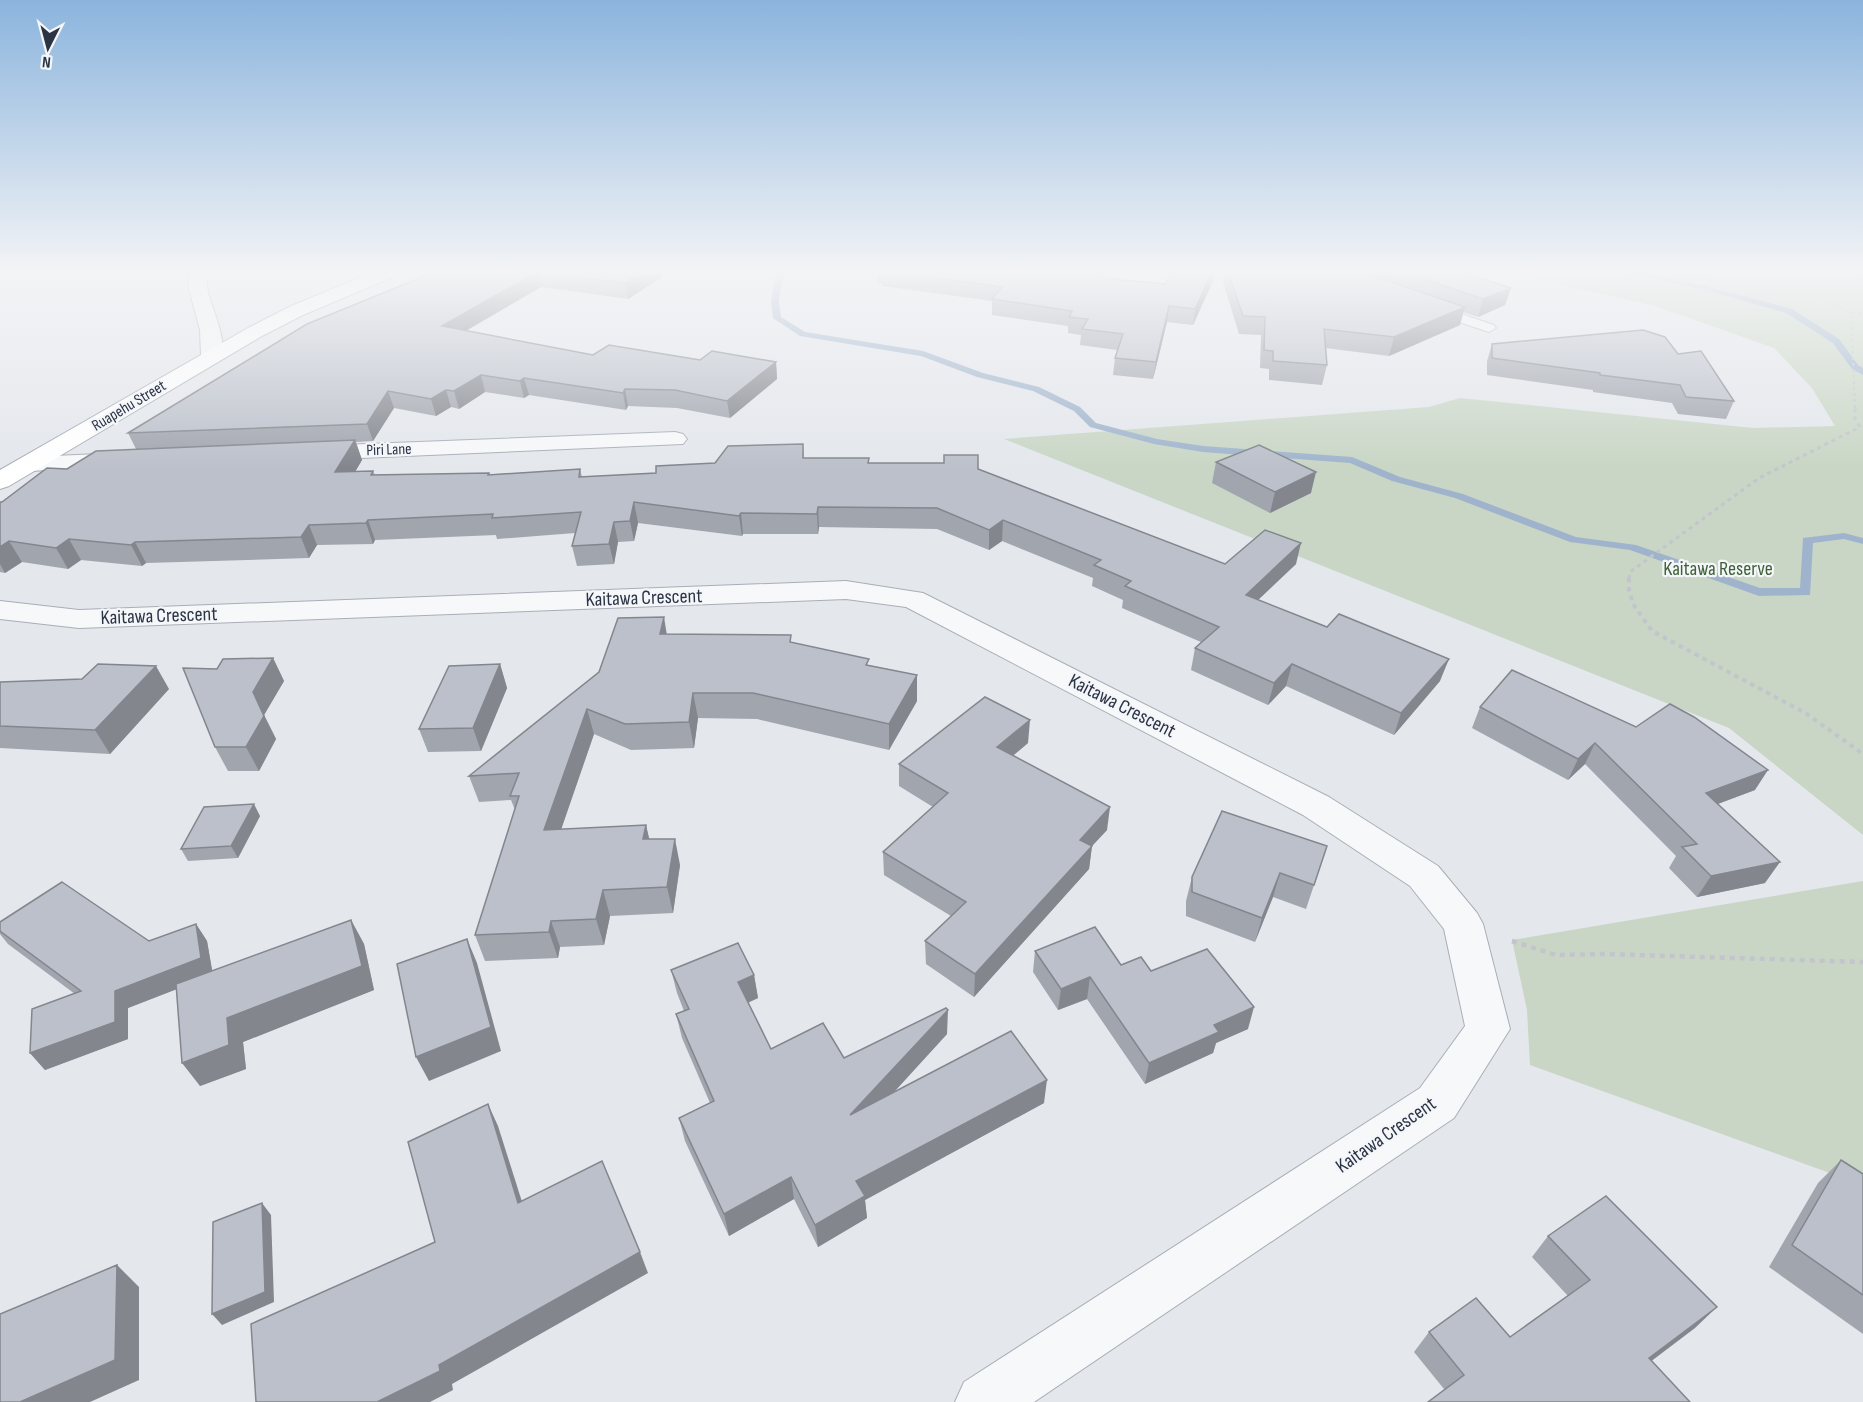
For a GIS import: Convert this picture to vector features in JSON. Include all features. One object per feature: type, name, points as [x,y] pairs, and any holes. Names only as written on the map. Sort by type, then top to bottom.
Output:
[{"type":"street","points":[[211,337],[212,356]]},
{"type":"street","name":"Ruapehu Street","points":[[0,481],[247,337]]},
{"type":"street","name":"Piri Lane","points":[[293,453],[675,439]]},
{"type":"street","points":[[31,464],[150,459]]},
{"type":"street","name":"Kaitawa Crescent","points":[[0,610],[79,619],[846,590],[913,599],[1316,807],[1424,876],[1463,924],[1488,1029],[1437,1103],[984,1402]]},
{"type":"path","points":[[1852,337],[1855,419],[1860,427],[1759,478],[1630,572],[1627,589],[1634,608],[1652,631],[1807,714],[1863,754]]},
{"type":"path","points":[[1463,924],[1556,956],[1603,954],[1863,962]]},
{"type":"green space","name":"Kaitawa Reserve","points":[[1744,337],[1863,337],[1863,835],[1729,728],[1004,439],[1429,407],[1460,398],[1753,428],[1835,426],[1812,388],[1774,348]]},
{"type":"green space","points":[[1863,881],[1863,1185],[1530,1065],[1527,1010],[1512,940]]},
{"type":"building","points":[[285,337],[501,337],[593,355],[609,345],[700,360],[712,351],[776,362],[727,401],[675,390],[625,389],[623,393],[524,378],[520,381],[481,375],[454,391],[446,390],[431,399],[388,391],[367,424],[128,433]]},
{"type":"building","points":[[1122,337],[1162,337],[1156,362],[1115,358]]},
{"type":"building","points":[[1264,337],[1325,337],[1327,365],[1273,361],[1273,351],[1264,350]]},
{"type":"building","points":[[1563,337],[1665,337],[1678,354],[1701,351],[1734,401],[1686,397],[1680,385],[1492,358],[1492,344]]},
{"type":"building","points":[[355,440],[335,472],[373,471],[371,475],[489,473],[488,475],[580,469],[579,477],[656,473],[656,466],[715,463],[728,446],[803,444],[803,458],[869,458],[868,463],[944,463],[944,455],[978,455],[978,469],[1225,564],[1265,530],[1301,543],[1246,595],[1327,627],[1339,614],[1449,659],[1401,713],[1292,664],[1274,683],[1195,648],[1219,627],[1125,586],[1131,581],[1094,565],[1101,560],[1003,520],[989,530],[937,508],[818,507],[817,514],[741,513],[739,516],[634,502],[630,521],[614,522],[609,544],[572,546],[581,512],[492,518],[493,514],[309,525],[301,537],[135,542],[131,545],[69,539],[56,548],[9,541],[0,547],[0,502],[47,468],[67,469],[96,451]]},
{"type":"building","points":[[1259,445],[1316,472],[1275,492],[1216,462]]},
{"type":"building","points":[[664,617],[660,634],[791,635],[790,642],[869,659],[866,665],[917,675],[889,724],[753,693],[693,693],[689,722],[625,724],[587,709],[544,830],[646,825],[643,839],[675,839],[667,887],[603,890],[596,919],[551,921],[549,932],[475,935],[519,796],[510,796],[519,773],[469,776],[599,672],[618,618]]},
{"type":"building","points":[[273,658],[253,692],[264,716],[246,747],[215,747],[183,668],[217,669],[223,659]]},
{"type":"building","points":[[98,664],[156,666],[95,730],[0,726],[0,682],[82,679]]},
{"type":"building","points":[[500,664],[473,728],[419,729],[449,666]]},
{"type":"building","points":[[1512,670],[1636,727],[1670,704],[1694,717],[1768,770],[1706,793],[1780,862],[1711,876],[1682,847],[1697,844],[1595,743],[1578,759],[1480,707]]},
{"type":"building","points":[[985,697],[1030,720],[997,747],[1110,807],[1080,840],[1092,846],[975,974],[925,941],[966,902],[883,852],[948,793],[899,764]]},
{"type":"building","points":[[254,804],[231,846],[181,849],[204,807]]},
{"type":"building","points":[[1222,811],[1327,846],[1314,885],[1280,873],[1262,918],[1192,892],[1192,877]]},
{"type":"building","points":[[62,882],[149,941],[196,924],[201,958],[115,991],[115,1022],[30,1053],[32,1009],[81,991],[0,931],[0,922]]},
{"type":"building","points":[[351,920],[362,966],[227,1018],[229,1045],[182,1063],[176,984]]},
{"type":"building","points":[[1095,927],[1121,965],[1141,957],[1151,971],[1207,949],[1254,1007],[1214,1025],[1219,1032],[1149,1063],[1090,977],[1061,989],[1035,951]]},
{"type":"building","points":[[467,939],[491,1027],[416,1057],[397,964]]},
{"type":"building","points":[[738,943],[754,975],[738,982],[771,1049],[823,1023],[844,1058],[946,1008],[948,1010],[850,1115],[1011,1031],[1047,1080],[856,1181],[865,1196],[815,1225],[791,1177],[724,1214],[679,1118],[714,1101],[676,1014],[689,1009],[671,970]]},
{"type":"building","points":[[488,1104],[518,1203],[602,1161],[640,1252],[439,1365],[440,1371],[377,1402],[256,1402],[251,1324],[435,1242],[408,1142]]},
{"type":"building","points":[[1841,1160],[1863,1174],[1863,1295],[1792,1245]]},
{"type":"building","points":[[1606,1196],[1717,1307],[1649,1358],[1690,1402],[1428,1402],[1464,1375],[1429,1332],[1476,1298],[1510,1337],[1590,1280],[1548,1236]]},
{"type":"building","points":[[262,1203],[265,1292],[212,1314],[213,1222]]},
{"type":"building","points":[[117,1265],[115,1360],[20,1402],[0,1402],[0,1314]]},
{"type":"waterway","points":[[824,337],[923,354],[980,375],[1036,389],[1077,409],[1093,425],[1157,442],[1203,449],[1352,460],[1396,479],[1459,496],[1574,540],[1632,547],[1759,592],[1806,592],[1807,540],[1844,536],[1863,541]]},
{"type":"waterway","points":[[1830,337],[1836,341],[1855,367],[1863,372]]}]
